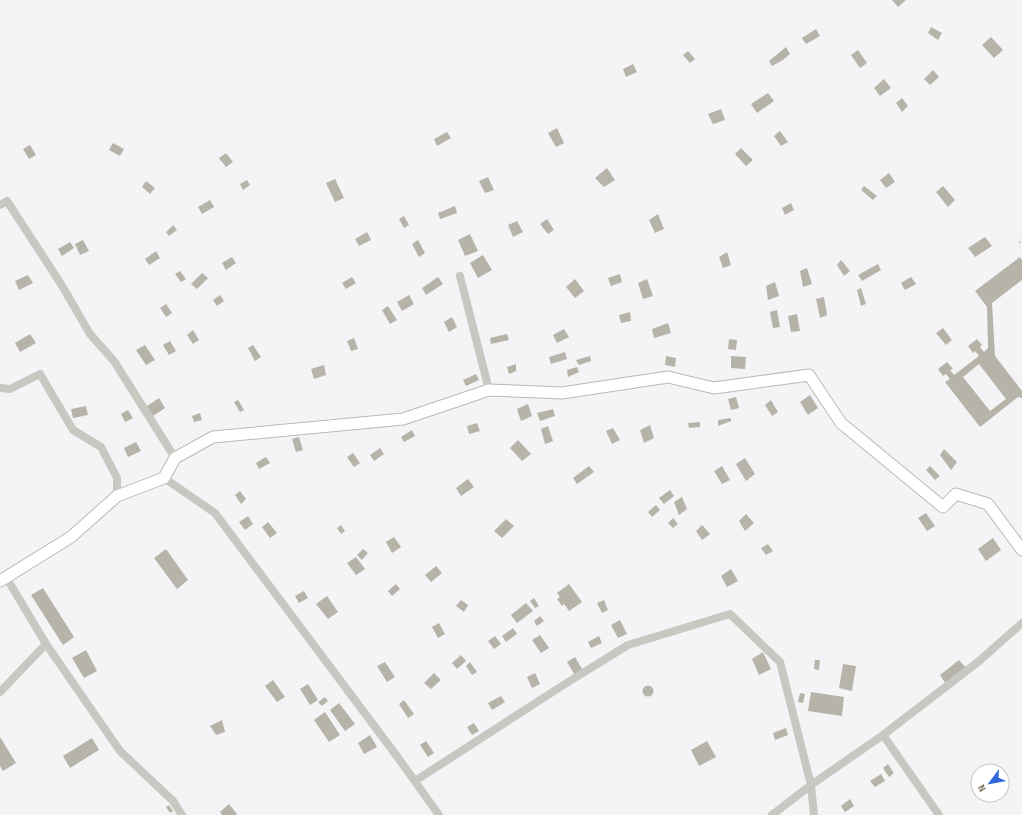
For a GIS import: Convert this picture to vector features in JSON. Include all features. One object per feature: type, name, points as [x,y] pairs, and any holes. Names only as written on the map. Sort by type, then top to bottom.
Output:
[{"type":"street","points":[[0,205],[7,201],[61,284],[90,334],[114,361],[175,458]]},
{"type":"street","points":[[460,276],[489,390]]},
{"type":"street","points":[[0,388],[10,389],[40,374],[73,430],[101,446],[117,478],[118,496]]},
{"type":"street","points":[[182,815],[173,801],[120,751],[3,579],[71,537],[118,496],[164,478],[175,458],[213,437],[403,419],[489,390],[562,393],[668,377],[714,388],[810,375],[841,423],[943,507],[956,494],[988,504],[1022,550]]},
{"type":"street","points":[[164,478],[215,513],[439,815]]},
{"type":"street","points":[[415,781],[628,645],[730,614],[780,662],[811,785],[814,815]]},
{"type":"street","points":[[772,815],[811,785],[883,735],[978,662],[1022,623]]},
{"type":"street","points":[[0,692],[46,644]]},
{"type":"street","points":[[883,735],[939,815]]},
{"type":"path","points":[[1019,243],[1022,240]]},
{"type":"building","points":[[892,0],[906,0],[898,7]]},
{"type":"building","points":[[931,27],[942,33],[938,40],[928,33]]},
{"type":"building","points":[[816,29],[820,36],[806,44],[802,38]]},
{"type":"building","points":[[991,37],[1003,50],[994,58],[982,45]]},
{"type":"building","points":[[786,47],[790,54],[772,66],[769,61]]},
{"type":"building","points":[[858,50],[867,63],[860,68],[851,55]]},
{"type":"building","points":[[688,51],[695,59],[690,63],[683,55]]},
{"type":"building","points":[[633,64],[637,72],[626,77],[623,69]]},
{"type":"building","points":[[933,70],[939,77],[930,85],[924,79]]},
{"type":"building","points":[[884,79],[891,88],[880,96],[874,88]]},
{"type":"building","points":[[768,93],[774,101],[757,113],[751,104]]},
{"type":"building","points":[[902,98],[908,106],[902,112],[896,103]]},
{"type":"building","points":[[721,109],[725,120],[713,124],[708,114]]},
{"type":"building","points":[[557,128],[564,143],[556,147],[548,133]]},
{"type":"building","points":[[780,131],[788,142],[781,146],[774,136]]},
{"type":"building","points":[[447,132],[451,138],[437,146],[434,139]]},
{"type":"building","points":[[113,143],[124,149],[120,156],[109,150]]},
{"type":"building","points":[[30,145],[36,155],[29,159],[23,149]]},
{"type":"building","points":[[741,148],[753,160],[746,166],[735,154]]},
{"type":"building","points":[[226,153],[233,162],[226,167],[219,158]]},
{"type":"building","points":[[607,168],[615,180],[604,187],[595,178]]},
{"type":"building","points":[[889,173],[895,182],[886,188],[880,180]]},
{"type":"building","points":[[488,177],[494,190],[485,193],[479,181]]},
{"type":"building","points":[[335,179],[344,198],[335,202],[326,183]]},
{"type":"building","points":[[247,180],[250,185],[243,190],[240,184]]},
{"type":"building","points":[[146,181],[155,188],[150,194],[142,187]]},
{"type":"building","points":[[864,186],[877,196],[873,200],[861,190]]},
{"type":"building","points":[[943,186],[955,200],[948,207],[936,192]]},
{"type":"building","points":[[210,200],[214,207],[202,214],[198,207]]},
{"type":"building","points":[[791,203],[794,210],[785,215],[782,208]]},
{"type":"building","points":[[455,206],[457,213],[440,219],[438,213]]},
{"type":"building","points":[[658,214],[664,229],[655,233],[649,220]]},
{"type":"building","points":[[404,216],[409,225],[404,228],[399,219]]},
{"type":"building","points":[[547,219],[554,230],[548,234],[540,224]]},
{"type":"building","points":[[517,221],[523,232],[513,237],[508,225]]},
{"type":"building","points":[[173,225],[177,230],[169,236],[166,232]]},
{"type":"building","points":[[367,232],[371,240],[359,246],[355,239]]},
{"type":"building","points":[[470,234],[478,251],[465,256],[458,240]]},
{"type":"building","points":[[985,237],[992,246],[975,257],[968,248]]},
{"type":"building","points":[[83,240],[89,251],[80,255],[75,244]]},
{"type":"building","points":[[418,240],[425,253],[419,257],[412,244]]},
{"type":"building","points":[[70,242],[74,248],[62,256],[58,249]]},
{"type":"building","points":[[156,251],[160,258],[149,265],[145,259]]},
{"type":"building","points":[[727,252],[731,265],[723,268],[719,257]]},
{"type":"building","points":[[483,255],[492,270],[478,278],[470,263]]},
{"type":"building","points":[[232,257],[236,263],[226,270],[222,263]]},
{"type":"building","points":[[1020,257],[1022,260],[1022,280],[992,303],[995,356],[1022,391],[1022,398],[1018,397],[980,427],[945,382],[950,379],[946,374],[943,376],[938,369],[947,362],[953,369],[950,370],[954,375],[979,356],[975,351],[973,353],[968,346],[977,339],[982,345],[980,347],[984,352],[988,348],[987,307],[975,291]],"holes":[[[979,364],[1006,399],[990,411],[963,377]]]},
{"type":"building","points":[[841,260],[850,271],[844,276],[837,265]]},
{"type":"building","points":[[878,264],[881,270],[862,281],[858,275]]},
{"type":"building","points":[[807,268],[812,284],[803,287],[800,271]]},
{"type":"building","points":[[180,271],[186,279],[181,282],[175,274]]},
{"type":"building","points":[[202,273],[208,278],[197,289],[191,284]]},
{"type":"building","points":[[620,274],[622,282],[611,286],[608,278]]},
{"type":"building","points":[[28,275],[33,283],[19,290],[15,281]]},
{"type":"building","points":[[352,277],[356,283],[346,289],[342,283]]},
{"type":"building","points":[[438,277],[443,284],[426,295],[422,288]]},
{"type":"building","points":[[911,277],[916,284],[905,290],[901,283]]},
{"type":"building","points":[[575,279],[584,291],[575,298],[566,287]]},
{"type":"building","points":[[647,279],[653,296],[643,299],[638,283]]},
{"type":"building","points":[[775,282],[779,296],[768,300],[766,286]]},
{"type":"building","points":[[861,288],[866,304],[861,306],[857,290]]},
{"type":"building","points":[[220,295],[224,301],[217,306],[213,300]]},
{"type":"building","points":[[409,295],[414,304],[402,311],[397,302]]},
{"type":"building","points":[[824,297],[827,315],[820,318],[816,299]]},
{"type":"building","points":[[166,304],[172,313],[166,317],[160,308]]},
{"type":"building","points":[[388,306],[397,320],[390,324],[382,310]]},
{"type":"building","points":[[777,310],[780,327],[773,328],[770,312]]},
{"type":"building","points":[[630,312],[631,321],[621,323],[619,315]]},
{"type":"building","points":[[797,314],[800,331],[791,332],[788,316]]},
{"type":"building","points":[[452,317],[457,327],[449,332],[444,322]]},
{"type":"building","points":[[668,323],[671,333],[654,338],[652,329]]},
{"type":"building","points":[[943,328],[952,340],[946,345],[936,333]]},
{"type":"building","points":[[564,329],[569,337],[557,343],[553,335]]},
{"type":"building","points":[[193,330],[199,340],[193,344],[187,335]]},
{"type":"building","points":[[30,334],[36,343],[20,352],[15,343]]},
{"type":"building","points":[[507,334],[509,340],[491,344],[490,338]]},
{"type":"building","points":[[354,338],[358,349],[351,351],[347,341]]},
{"type":"building","points":[[729,339],[737,340],[736,350],[728,349]]},
{"type":"building","points":[[170,341],[176,351],[169,355],[163,345]]},
{"type":"building","points":[[145,345],[155,360],[146,365],[136,350]]},
{"type":"building","points":[[253,345],[261,357],[255,361],[248,348]]},
{"type":"building","points":[[565,352],[567,359],[551,364],[549,357]]},
{"type":"building","points":[[590,356],[591,361],[579,365],[576,360]]},
{"type":"building","points":[[666,356],[676,358],[675,367],[665,365]]},
{"type":"building","points":[[731,356],[746,357],[745,369],[731,368]]},
{"type":"building","points":[[516,364],[516,371],[509,374],[507,367]]},
{"type":"building","points":[[324,365],[326,375],[314,379],[311,369]]},
{"type":"building","points":[[577,367],[579,372],[568,377],[567,370]]},
{"type":"building","points":[[476,374],[479,380],[466,386],[463,380]]},
{"type":"building","points":[[810,395],[818,408],[808,415],[800,402]]},
{"type":"building","points":[[736,397],[739,408],[731,410],[728,399]]},
{"type":"building","points":[[159,398],[165,408],[153,416],[147,406]]},
{"type":"building","points":[[238,400],[244,410],[240,412],[234,402]]},
{"type":"building","points":[[771,400],[778,412],[772,416],[765,405]]},
{"type":"building","points":[[528,404],[532,416],[521,421],[517,409]]},
{"type":"building","points":[[86,406],[88,415],[73,418],[71,409]]},
{"type":"building","points":[[553,409],[555,416],[540,421],[537,413]]},
{"type":"building","points":[[128,410],[133,418],[125,422],[121,414]]},
{"type":"building","points":[[200,413],[202,420],[194,422],[192,416]]},
{"type":"building","points":[[731,418],[731,421],[718,426],[718,420]]},
{"type":"building","points":[[700,422],[700,427],[689,428],[688,423]]},
{"type":"building","points":[[477,423],[480,431],[469,434],[467,426]]},
{"type":"building","points":[[650,425],[654,438],[644,443],[640,430]]},
{"type":"building","points":[[548,426],[553,441],[545,444],[541,429]]},
{"type":"building","points":[[613,428],[620,440],[612,444],[606,431]]},
{"type":"building","points":[[412,430],[415,436],[404,442],[401,437]]},
{"type":"building","points":[[299,437],[303,450],[296,452],[292,439]]},
{"type":"building","points":[[518,440],[531,454],[522,461],[510,448]]},
{"type":"building","points":[[136,442],[141,451],[128,457],[124,448]]},
{"type":"building","points":[[380,448],[384,454],[374,461],[370,455]]},
{"type":"building","points":[[944,449],[957,462],[951,470],[940,455]]},
{"type":"building","points":[[353,453],[360,463],[354,467],[347,457]]},
{"type":"building","points":[[266,457],[270,463],[259,469],[256,463]]},
{"type":"building","points":[[745,458],[755,474],[746,481],[736,464]]},
{"type":"building","points":[[589,466],[594,472],[577,484],[573,478]]},
{"type":"building","points":[[722,466],[730,480],[722,484],[714,471]]},
{"type":"building","points":[[930,466],[940,476],[935,480],[926,470]]},
{"type":"building","points":[[468,479],[474,487],[461,496],[456,488]]},
{"type":"building","points":[[670,490],[674,496],[664,504],[659,498]]},
{"type":"building","points":[[240,491],[246,499],[241,504],[235,495]]},
{"type":"building","points":[[682,497],[687,509],[679,515],[674,502]]},
{"type":"building","points":[[656,505],[660,510],[652,517],[648,512]]},
{"type":"building","points":[[926,513],[935,526],[927,531],[918,518]]},
{"type":"building","points":[[746,514],[754,523],[745,531],[739,521]]},
{"type":"building","points":[[248,516],[253,524],[245,530],[239,522]]},
{"type":"building","points":[[673,518],[678,524],[673,528],[668,523]]},
{"type":"building","points":[[506,519],[514,526],[502,538],[494,531]]},
{"type":"building","points":[[268,522],[277,533],[270,538],[262,527]]},
{"type":"building","points":[[341,525],[345,531],[341,534],[337,528]]},
{"type":"building","points":[[702,525],[710,534],[702,540],[696,531]]},
{"type":"building","points":[[394,537],[401,547],[392,553],[386,542]]},
{"type":"building","points":[[993,538],[1001,550],[986,561],[978,549]]},
{"type":"building","points":[[768,544],[773,551],[766,555],[761,548]]},
{"type":"building","points":[[166,549],[188,580],[177,589],[154,558]]},
{"type":"building","points":[[363,549],[368,553],[362,560],[357,555]]},
{"type":"building","points":[[356,557],[365,569],[356,575],[347,563]]},
{"type":"building","points":[[436,566],[442,573],[431,582],[425,575]]},
{"type":"building","points":[[731,569],[738,581],[727,587],[721,576]]},
{"type":"building","points":[[396,584],[400,589],[392,596],[388,591]]},
{"type":"building","points":[[569,584],[582,602],[569,611],[564,604],[562,606],[557,599],[560,597],[557,593]]},
{"type":"building","points":[[43,588],[74,637],[63,645],[31,595]]},
{"type":"building","points":[[304,591],[308,598],[299,603],[295,596]]},
{"type":"building","points":[[327,596],[338,612],[328,619],[316,604]]},
{"type":"building","points":[[534,598],[539,606],[535,608],[530,601]]},
{"type":"building","points":[[461,600],[468,605],[464,612],[456,606]]},
{"type":"building","points":[[604,600],[608,610],[602,613],[597,603]]},
{"type":"building","points":[[526,603],[533,611],[517,623],[511,615]]},
{"type":"building","points":[[540,616],[544,621],[537,626],[534,621]]},
{"type":"building","points":[[620,620],[627,634],[618,638],[611,625]]},
{"type":"building","points":[[439,623],[445,634],[438,638],[432,627]]},
{"type":"building","points":[[513,628],[517,634],[506,642],[502,636]]},
{"type":"building","points":[[540,635],[549,648],[541,653],[532,640]]},
{"type":"building","points":[[495,636],[501,644],[494,649],[488,641]]},
{"type":"building","points":[[599,636],[602,643],[591,648],[588,642]]},
{"type":"building","points":[[86,650],[97,671],[84,678],[72,658]]},
{"type":"building","points":[[763,652],[771,669],[759,675],[752,659]]},
{"type":"building","points":[[461,655],[466,661],[457,669],[452,663]]},
{"type":"building","points":[[575,657],[582,669],[574,674],[567,662]]},
{"type":"building","points":[[815,660],[820,660],[819,670],[814,669]]},
{"type":"building","points":[[959,660],[966,668],[946,684],[940,675]]},
{"type":"building","points":[[385,662],[395,677],[387,682],[377,666]]},
{"type":"building","points":[[470,662],[477,672],[472,675],[466,666]]},
{"type":"building","points":[[843,664],[856,666],[852,691],[839,688]]},
{"type":"building","points":[[434,673],[441,680],[431,689],[424,683]]},
{"type":"building","points":[[535,673],[540,684],[532,688],[527,677]]},
{"type":"building","points":[[273,680],[285,697],[277,702],[265,686]]},
{"type":"building","points":[[308,684],[318,700],[310,705],[300,689]]},
{"type":"building","points":[[648,685],[652,687],[654,691],[652,695],[648,697],[644,695],[642,691],[644,687]]},
{"type":"building","points":[[811,692],[844,697],[842,716],[808,711]]},
{"type":"building","points":[[800,693],[805,694],[803,703],[798,702]]},
{"type":"building","points":[[501,696],[505,702],[492,710],[488,703]]},
{"type":"building","points":[[325,697],[328,701],[322,706],[318,702]]},
{"type":"building","points":[[404,700],[414,714],[408,718],[399,704]]},
{"type":"building","points":[[339,703],[355,724],[345,731],[330,710]]},
{"type":"building","points":[[325,712],[340,735],[329,742],[314,720]]},
{"type":"building","points":[[222,720],[225,732],[216,735],[210,726]]},
{"type":"building","points":[[474,723],[479,731],[472,735],[467,727]]},
{"type":"building","points":[[786,728],[788,735],[775,740],[773,733]]},
{"type":"building","points":[[370,735],[377,747],[364,754],[358,743]]},
{"type":"building","points":[[0,737],[16,763],[3,771],[0,766]]},
{"type":"building","points":[[92,738],[99,750],[70,768],[63,756]]},
{"type":"building","points":[[426,741],[434,753],[428,757],[420,745]]},
{"type":"building","points":[[707,741],[716,757],[699,766],[691,750]]},
{"type":"building","points":[[888,764],[894,773],[889,777],[883,768]]},
{"type":"building","points":[[881,774],[885,781],[875,787],[870,781]]},
{"type":"building","points":[[850,799],[854,806],[845,812],[841,806]]},
{"type":"building","points":[[229,804],[237,814],[222,815],[220,812]]},
{"type":"building","points":[[169,805],[173,811],[170,813],[166,807]]}]
